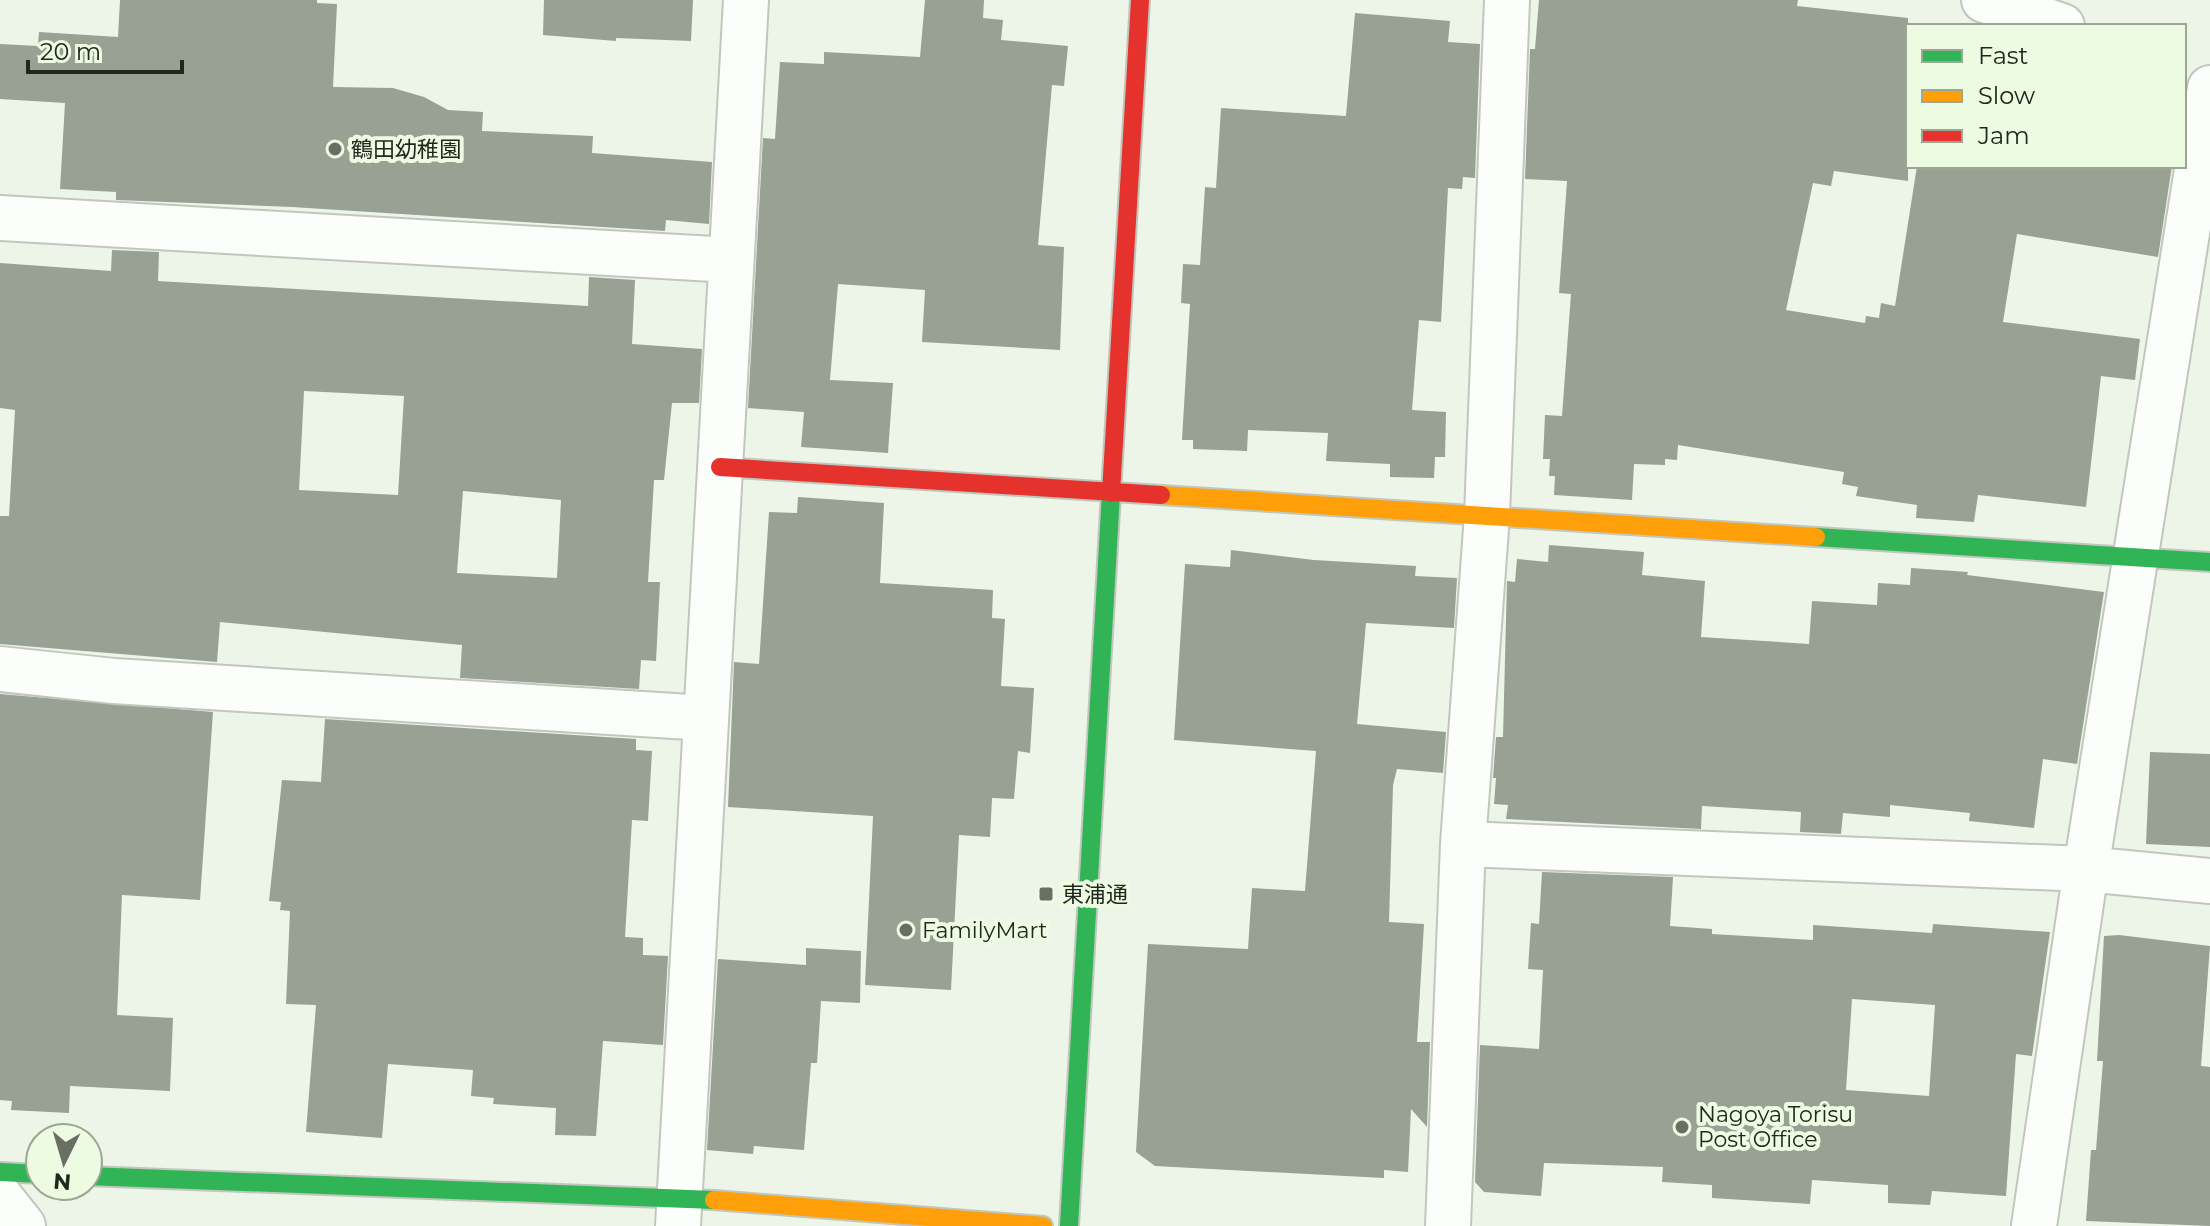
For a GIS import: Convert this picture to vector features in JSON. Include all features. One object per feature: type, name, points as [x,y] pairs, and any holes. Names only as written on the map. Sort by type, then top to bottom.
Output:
[{"type":"street","points":[[679,1212],[746,0]]},
{"type":"street","points":[[1069,1226],[1140,0]]},
{"type":"street","points":[[1448,1226],[1463,844],[1487,515],[1507,0]]},
{"type":"street","points":[[1984,0],[2056,24]]},
{"type":"street","points":[[2186,67],[2210,75]]},
{"type":"street","points":[[2034,1226],[2086,869],[2210,88]]},
{"type":"street","points":[[0,218],[731,260]]},
{"type":"street","points":[[720,467],[2210,562]]},
{"type":"street","points":[[0,669],[114,681],[706,718]]},
{"type":"street","points":[[1463,844],[2086,869],[2210,881]]},
{"type":"street","points":[[0,1172],[24,1173]]},
{"type":"street","points":[[104,1177],[679,1212],[1043,1226]]},
{"type":"street","points":[[0,1197],[23,1226]]},
{"type":"building","points":[[120,0],[317,0],[317,3],[337,4],[333,87],[393,88],[424,97],[448,110],[483,112],[482,131],[593,136],[592,153],[712,162],[709,224],[666,220],[665,231],[292,207],[116,200],[116,192],[60,189],[65,103],[0,99],[0,44],[38,46],[39,32],[118,37]]},
{"type":"building","points":[[544,0],[693,0],[691,41],[616,38],[616,41],[543,35]]},
{"type":"building","points":[[925,0],[984,0],[983,18],[1003,20],[1001,40],[1068,46],[1064,86],[1052,85],[1038,245],[1064,247],[1060,350],[922,342],[925,290],[838,284],[830,380],[893,383],[888,453],[801,447],[804,412],[748,408],[763,138],[775,139],[780,62],[824,64],[824,52],[920,57]]},
{"type":"building","points":[[1539,0],[1798,0],[1797,6],[1908,18],[1908,181],[1834,171],[1831,186],[1813,183],[1786,310],[1865,323],[1866,316],[1879,318],[1881,303],[1895,306],[1917,168],[2172,168],[2158,257],[2017,234],[2003,322],[2140,339],[2135,380],[2101,376],[2086,507],[1978,495],[1974,522],[1916,518],[1917,505],[1856,496],[1858,487],[1842,484],[1844,472],[1678,445],[1677,460],[1665,459],[1665,465],[1634,464],[1632,500],[1554,495],[1555,476],[1549,476],[1550,459],[1543,459],[1545,415],[1562,416],[1571,294],[1559,293],[1567,181],[1525,179],[1530,49],[1535,49]]},
{"type":"building","points":[[1355,13],[1450,21],[1448,42],[1480,44],[1475,178],[1463,177],[1462,189],[1448,188],[1441,322],[1419,320],[1412,410],[1446,412],[1445,457],[1435,457],[1434,478],[1390,477],[1390,464],[1326,461],[1328,433],[1248,430],[1247,451],[1193,449],[1193,440],[1182,440],[1190,304],[1181,303],[1183,264],[1200,265],[1205,187],[1216,188],[1221,108],[1346,116]]},
{"type":"building","points":[[112,250],[159,252],[158,281],[588,306],[589,277],[635,280],[632,344],[702,349],[699,403],[672,403],[664,480],[654,480],[648,582],[660,582],[656,661],[641,660],[639,689],[460,678],[462,645],[220,622],[217,662],[0,644],[0,516],[9,516],[15,410],[0,408],[0,263],[111,271]],"holes":[[[304,391],[404,396],[398,495],[299,490]],[[463,491],[561,500],[557,578],[457,573]]]},
{"type":"building","points":[[798,497],[884,503],[880,583],[993,590],[992,618],[1005,619],[1001,686],[1034,688],[1030,753],[1018,751],[1014,799],[992,798],[990,837],[959,835],[951,990],[865,985],[873,816],[728,807],[734,662],[759,664],[769,512],[797,513]]},
{"type":"building","points":[[1549,545],[1644,552],[1642,575],[1705,581],[1701,637],[1809,644],[1812,601],[1877,605],[1878,583],[1910,585],[1911,568],[1968,572],[1967,575],[2104,592],[2077,764],[2043,759],[2034,828],[1969,821],[1970,813],[1890,805],[1890,817],[1843,813],[1841,834],[1800,832],[1801,812],[1702,806],[1701,829],[1506,819],[1508,805],[1494,804],[1496,778],[1493,778],[1496,737],[1503,737],[1507,581],[1515,582],[1517,559],[1548,562]]},
{"type":"building","points":[[1231,550],[1314,560],[1416,566],[1415,576],[1457,578],[1454,628],[1366,623],[1357,724],[1446,732],[1443,773],[1397,769],[1393,785],[1389,922],[1424,924],[1417,1042],[1430,1042],[1427,1127],[1411,1109],[1408,1172],[1384,1170],[1384,1178],[1155,1166],[1136,1152],[1148,944],[1248,949],[1252,888],[1305,891],[1316,751],[1174,740],[1185,564],[1230,567]]},
{"type":"building","points":[[0,694],[213,712],[200,900],[122,895],[117,1015],[173,1018],[170,1091],[70,1086],[69,1113],[11,1110],[12,1101],[0,1100]]},
{"type":"building","points":[[325,719],[636,739],[636,750],[652,751],[648,821],[632,820],[625,937],[643,938],[643,955],[668,956],[663,1045],[603,1041],[596,1136],[555,1135],[556,1108],[493,1104],[494,1098],[471,1096],[473,1070],[388,1064],[382,1138],[306,1132],[316,1005],[286,1004],[290,911],[280,910],[281,902],[269,901],[282,780],[321,782]]},
{"type":"building","points":[[2150,752],[2210,754],[2210,847],[2146,844]]},
{"type":"building","points":[[1542,872],[1673,877],[1670,926],[1712,929],[1712,934],[1813,940],[1813,925],[1932,933],[1933,924],[2050,932],[2032,1056],[2016,1054],[2006,1196],[1932,1191],[1930,1205],[1888,1203],[1888,1185],[1812,1180],[1810,1204],[1712,1198],[1712,1185],[1662,1182],[1663,1167],[1544,1163],[1541,1196],[1484,1192],[1475,1182],[1480,1045],[1539,1049],[1543,970],[1528,969],[1531,923],[1539,924]],"holes":[[[1852,999],[1935,1005],[1929,1096],[1846,1090]]]},
{"type":"building","points":[[2119,935],[2210,946],[2201,1066],[2210,1067],[2210,1226],[2086,1221],[2091,1150],[2096,1150],[2103,1061],[2097,1061],[2104,936]]},
{"type":"building","points":[[806,948],[861,951],[860,1003],[821,1001],[817,1063],[811,1063],[804,1150],[754,1146],[753,1154],[707,1150],[718,959],[806,965]]},
{"type":"traffic: fast","points":[[1069,1226],[1111,493]]},
{"type":"traffic: fast","points":[[1816,537],[2210,562]]},
{"type":"traffic: fast","points":[[0,1172],[24,1173]]},
{"type":"traffic: fast","points":[[104,1177],[714,1200]]},
{"type":"traffic: slow","points":[[1161,495],[1816,537]]},
{"type":"traffic: slow","points":[[714,1200],[1043,1226]]},
{"type":"traffic: jam","points":[[1111,493],[1140,0]]},
{"type":"traffic: jam","points":[[720,467],[1161,495]]},
{"type":"place","name":"鶴田幼稚園","points":[[335,149]]},
{"type":"place","name":"東浦通","points":[[1046,894]]},
{"type":"place","name":"FamilyMart","points":[[906,930]]},
{"type":"place","name":"Nagoya Torisu Post Office","points":[[1682,1127]]}]
